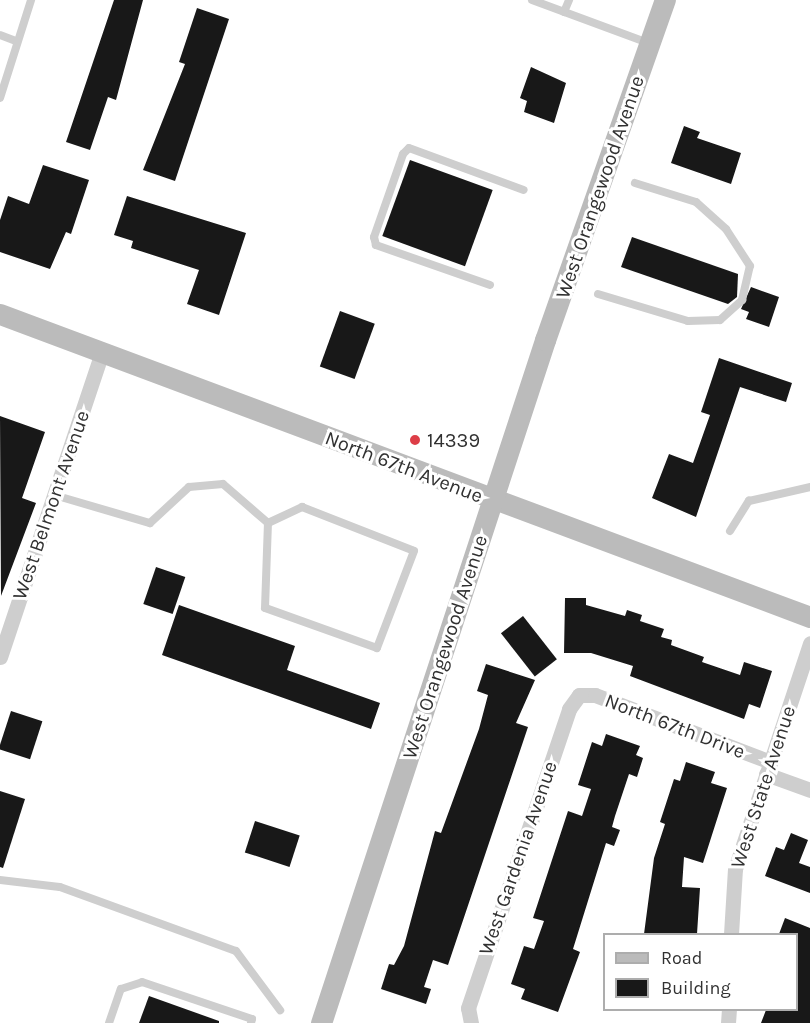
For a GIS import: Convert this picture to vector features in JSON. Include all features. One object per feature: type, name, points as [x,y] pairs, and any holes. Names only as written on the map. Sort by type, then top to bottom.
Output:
[{"type":"street","name":"West Orangewood Avenue","points":[[321,1023],[492,500],[665,0]]},
{"type":"street","name":"North 67th Avenue","points":[[0,314],[492,500],[810,617]]},
{"type":"street","name":"West Belmont Avenue","points":[[0,657],[102,352]]},
{"type":"street","name":"West State Avenue","points":[[731,933],[735,869],[810,643]]},
{"type":"street","name":"North 67th Drive","points":[[579,695],[595,695],[768,768],[810,790]]},
{"type":"street","name":"West Gardenia Avenue","points":[[471,1023],[468,1008],[569,709],[579,695]]},
{"type":"lane","points":[[0,98],[16,41],[31,0]]},
{"type":"lane","points":[[531,0],[650,43]]},
{"type":"lane","points":[[564,12],[569,0]]},
{"type":"lane","points":[[0,35],[16,41]]},
{"type":"lane","points":[[490,285],[376,245],[374,237],[403,153],[409,148],[524,190]]},
{"type":"lane","points":[[598,294],[688,321],[720,320],[742,300],[750,266],[726,230],[696,202],[635,183]]},
{"type":"lane","points":[[54,495],[150,523],[189,487],[224,484],[268,523]]},
{"type":"lane","points":[[730,531],[749,501],[810,487]]},
{"type":"lane","points":[[302,507],[414,551],[377,648],[265,608],[268,523],[302,507]]},
{"type":"lane","points":[[0,880],[60,887],[236,951],[280,1010]]},
{"type":"lane","points":[[109,1023],[121,989],[142,982],[252,1019],[251,1023]]},
{"type":"building","points":[[114,0],[143,0],[116,100],[108,97],[90,150],[66,142]]},
{"type":"building","points":[[197,8],[229,19],[175,181],[143,170],[185,64],[179,62]]},
{"type":"building","points":[[531,67],[566,83],[554,123],[524,112],[527,101],[520,98]]},
{"type":"building","points":[[684,126],[700,132],[697,138],[741,153],[731,184],[671,163]]},
{"type":"building","points":[[410,160],[493,190],[465,266],[382,236]]},
{"type":"building","points":[[43,165],[89,180],[71,234],[66,232],[50,269],[0,252],[0,220],[8,196],[29,204]]},
{"type":"building","points":[[127,196],[246,233],[219,315],[187,304],[199,270],[131,248],[133,241],[114,235]]},
{"type":"building","points":[[632,237],[738,274],[737,297],[728,304],[621,267]]},
{"type":"building","points":[[751,287],[779,297],[769,327],[746,319],[749,312],[741,309]]},
{"type":"building","points":[[340,311],[375,324],[355,379],[320,366]]},
{"type":"building","points":[[719,358],[792,383],[786,402],[740,387],[696,517],[652,498],[669,454],[693,463],[710,415],[701,412]]},
{"type":"building","points":[[0,416],[45,432],[22,498],[36,503],[1,596]]},
{"type":"building","points":[[156,567],[185,577],[173,614],[143,604]]},
{"type":"building","points":[[565,598],[586,598],[586,605],[625,616],[627,610],[642,615],[640,621],[664,629],[661,637],[672,640],[671,645],[704,657],[702,662],[740,675],[744,662],[772,671],[760,708],[749,704],[744,719],[630,676],[633,666],[591,653],[564,653]]},
{"type":"building","points":[[179,605],[295,646],[287,670],[380,703],[371,729],[162,655]]},
{"type":"building","points":[[523,616],[557,659],[535,677],[501,633]]},
{"type":"building","points":[[486,664],[535,680],[516,723],[528,727],[448,965],[433,960],[424,987],[431,989],[426,1004],[381,989],[389,964],[394,965],[404,946],[435,831],[441,833],[479,729],[488,695],[477,691]]},
{"type":"building","points":[[11,711],[42,721],[30,759],[0,749]]},
{"type":"building","points":[[606,734],[640,746],[636,755],[643,758],[637,777],[629,774],[612,827],[620,830],[614,846],[606,843],[573,949],[580,952],[558,1012],[521,999],[525,989],[511,984],[524,946],[534,949],[544,921],[533,918],[568,811],[582,816],[591,789],[578,785],[592,742],[602,746]]},
{"type":"building","points":[[686,762],[715,772],[711,783],[727,788],[703,863],[684,857],[682,887],[700,888],[697,933],[644,933],[654,858],[665,824],[660,822],[674,779],[680,781]]},
{"type":"building","points":[[0,791],[25,799],[3,868],[0,867]]},
{"type":"building","points":[[255,821],[300,836],[290,867],[245,852]]},
{"type":"building","points":[[791,833],[808,840],[799,863],[810,867],[810,893],[765,876],[776,847],[784,850]]},
{"type":"building","points":[[785,918],[810,928],[810,1023],[761,1023],[766,1011],[798,1011],[798,933],[779,933]]},
{"type":"building","points":[[149,996],[219,1021],[219,1023],[139,1023]]},
{"type":"place","name":"14339","points":[[415,440]]}]
